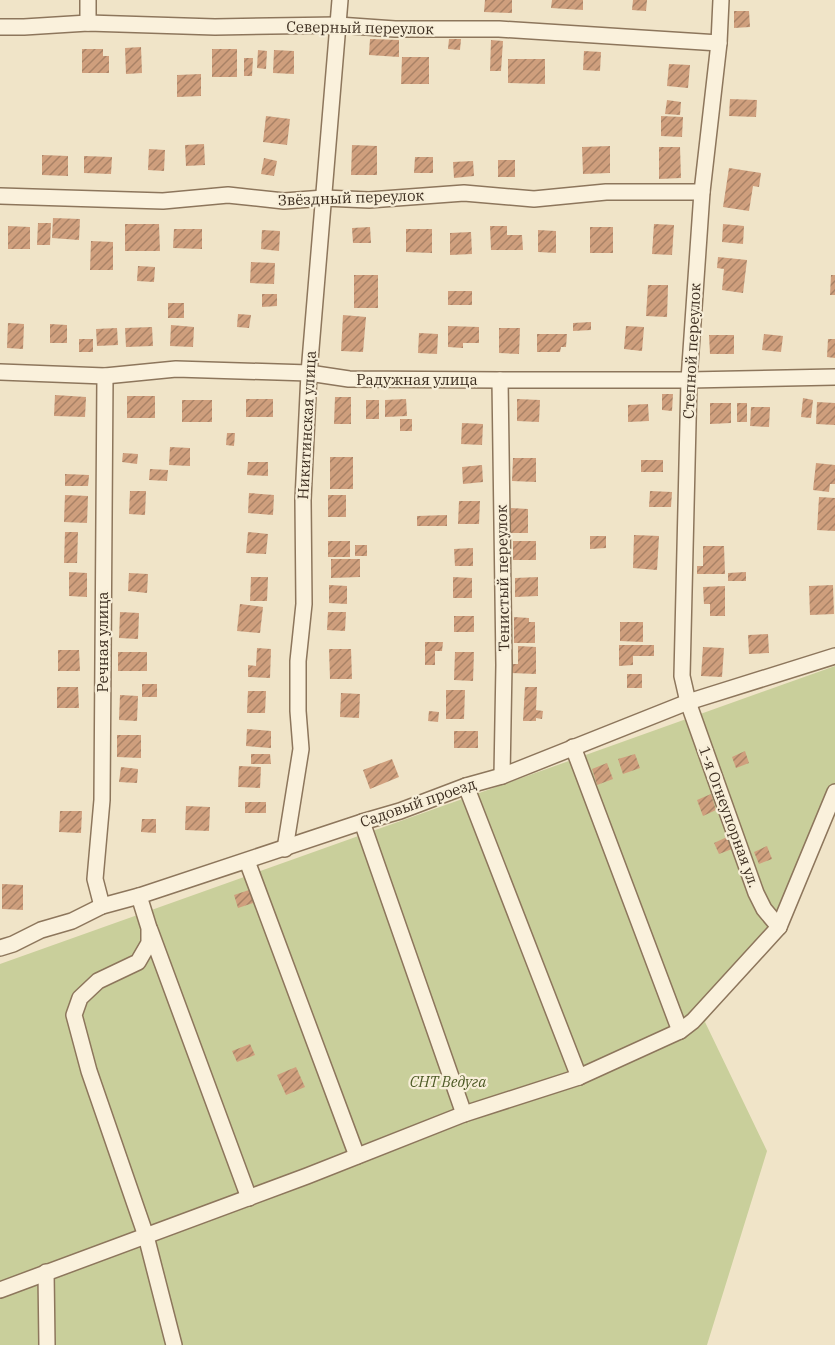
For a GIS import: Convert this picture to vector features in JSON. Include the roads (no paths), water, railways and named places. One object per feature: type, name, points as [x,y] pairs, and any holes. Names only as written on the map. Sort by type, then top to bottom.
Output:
[{"type":"street","points":[[88,0],[88,23]]},
{"type":"street","name":"Никитинская улица","points":[[285,849],[301,749],[298,661],[304,604],[303,500],[309,374],[340,0]]},
{"type":"street","name":"Степной переулок","points":[[688,702],[682,676],[689,381],[702,192],[719,43],[721,0]]},
{"type":"street","name":"Северный переулок","points":[[0,27],[88,23],[215,27],[338,25],[395,29],[499,29],[719,43]]},
{"type":"street","name":"Звёздный переулок","points":[[0,196],[163,201],[228,195],[284,201],[324,198],[369,200],[464,193],[534,199],[606,192],[702,192]]},
{"type":"street","name":"Радужная улица","points":[[0,372],[105,376],[176,369],[309,374],[349,379],[500,380],[689,381],[835,377]]},
{"type":"street","name":"Речная улица","points":[[102,906],[95,879],[102,800],[105,376]]},
{"type":"street","name":"Тенистый переулок","points":[[500,380],[504,665],[502,776]]},
{"type":"street","name":"Садовый проезд","points":[[0,948],[40,930],[72,921],[102,906],[400,811],[466,786],[502,776],[688,702],[835,656]]},
{"type":"street","name":"1-я Огнеупорная ул.","points":[[688,702],[756,893],[779,927]]},
{"type":"street","points":[[573,747],[680,1031]]},
{"type":"street","points":[[466,786],[579,1077]]},
{"type":"street","points":[[0,1290],[249,1198],[464,1114],[579,1077],[680,1031],[693,1021],[779,927],[835,792]]},
{"type":"street","points":[[362,822],[464,1114]]},
{"type":"street","points":[[247,861],[357,1156]]},
{"type":"street","points":[[139,896],[249,1198]]},
{"type":"street","points":[[149,928],[149,943],[138,962],[98,981],[80,998],[74,1015],[89,1071],[146,1236],[174,1345]]},
{"type":"street","points":[[46,1272],[47,1345]]},
{"type":"park label","name":"СНТ Ведуга","points":[[448,1082]]}]
